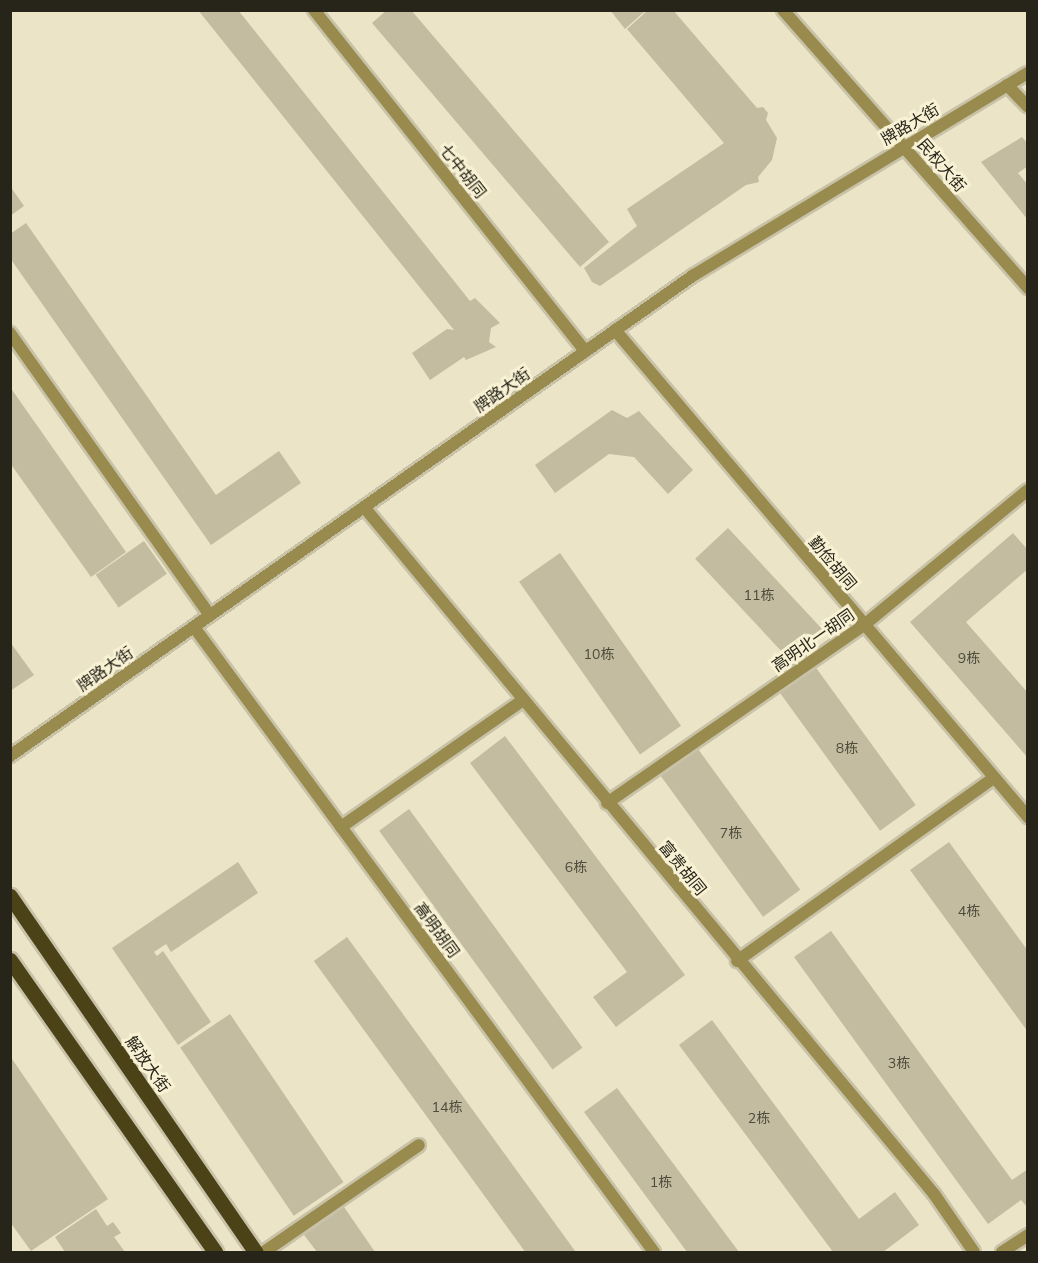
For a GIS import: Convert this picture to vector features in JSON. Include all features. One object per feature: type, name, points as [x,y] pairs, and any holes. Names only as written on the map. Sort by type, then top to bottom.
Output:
[{"type":"main road","name":"解放大街","points":[[10,896],[256,1252]]},
{"type":"main road","points":[[10,960],[215,1252]]},
{"type":"street","name":"七中胡同","points":[[314,10],[585,351]]},
{"type":"street","name":"民权大街","points":[[783,10],[1028,288]]},
{"type":"street","name":"牌路大街","points":[[10,756],[694,275],[1028,73]]},
{"type":"street","points":[[1006,85],[1028,107]]},
{"type":"street","name":"勤俭胡同","points":[[615,330],[1028,817]]},
{"type":"street","points":[[10,333],[210,615]]},
{"type":"street","name":"高明北一胡同","points":[[607,803],[864,625],[1028,490]]},
{"type":"street","name":"富贵胡同","points":[[364,507],[737,961],[934,1194],[974,1252]]},
{"type":"street","name":"高明胡同","points":[[194,627],[654,1252]]},
{"type":"street","points":[[341,827],[523,700]]},
{"type":"street","points":[[737,961],[994,778]]},
{"type":"street","points":[[264,1252],[418,1145]]},
{"type":"street","points":[[1002,1252],[1028,1234]]},
{"type":"building","points":[[198,10],[238,10],[470,301],[475,298],[500,323],[491,328],[489,342],[496,347],[466,360],[464,357],[430,380],[412,353],[447,329],[454,330]]},
{"type":"building","points":[[387,10],[411,10],[609,242],[580,267],[372,23]]},
{"type":"building","points":[[610,10],[646,10],[625,29]]},
{"type":"building","points":[[648,10],[673,10],[757,108],[763,107],[768,113],[766,120],[777,138],[772,160],[758,177],[759,182],[746,185],[600,286],[592,282],[584,268],[637,226],[627,209],[724,143],[627,29]]},
{"type":"building","points":[[1022,137],[1028,144],[1028,166],[1018,173],[1028,185],[1028,220],[981,162]]},
{"type":"building","points":[[10,186],[24,206],[10,216]]},
{"type":"building","points":[[26,223],[216,495],[279,451],[301,483],[211,545],[10,258],[10,234]]},
{"type":"building","points":[[10,387],[126,552],[91,577],[10,463]]},
{"type":"building","points":[[612,410],[627,418],[639,411],[693,470],[668,494],[634,457],[609,454],[555,493],[535,465]]},
{"type":"building","points":[[728,528],[823,630],[790,660],[695,559]]},
{"type":"building","points":[[1013,533],[1028,550],[1028,569],[966,622],[1028,693],[1028,758],[910,622]]},
{"type":"building","points":[[144,541],[167,574],[119,608],[96,575]]},
{"type":"building","points":[[560,553],[681,726],[640,755],[519,582]]},
{"type":"building","points":[[10,642],[34,675],[10,691]]},
{"type":"building","points":[[814,665],[916,805],[880,831],[778,691]]},
{"type":"building","points":[[505,736],[685,975],[616,1027],[593,997],[627,972],[470,763]]},
{"type":"building","points":[[698,749],[800,890],[763,917],[661,776]]},
{"type":"building","points":[[409,809],[582,1048],[552,1069],[379,831]]},
{"type":"building","points":[[949,842],[1028,951],[1028,1032],[910,870]]},
{"type":"building","points":[[238,862],[258,893],[171,952],[166,944],[154,952],[157,956],[163,951],[211,1022],[178,1045],[112,948]]},
{"type":"building","points":[[831,931],[1012,1180],[1028,1169],[1028,1208],[1021,1200],[988,1224],[794,957]]},
{"type":"building","points":[[347,937],[576,1252],[525,1252],[314,961]]},
{"type":"building","points":[[230,1014],[344,1182],[294,1216],[180,1048]]},
{"type":"building","points":[[712,1020],[859,1219],[895,1192],[919,1225],[883,1252],[833,1252],[679,1045]]},
{"type":"building","points":[[10,1056],[108,1199],[31,1251],[10,1222]]},
{"type":"building","points":[[617,1088],[739,1252],[687,1252],[584,1112]]},
{"type":"building","points":[[344,1207],[375,1252],[317,1252],[304,1235]]},
{"type":"building","points":[[96,1209],[107,1226],[113,1222],[121,1233],[114,1237],[125,1252],[65,1252],[55,1237]]}]
